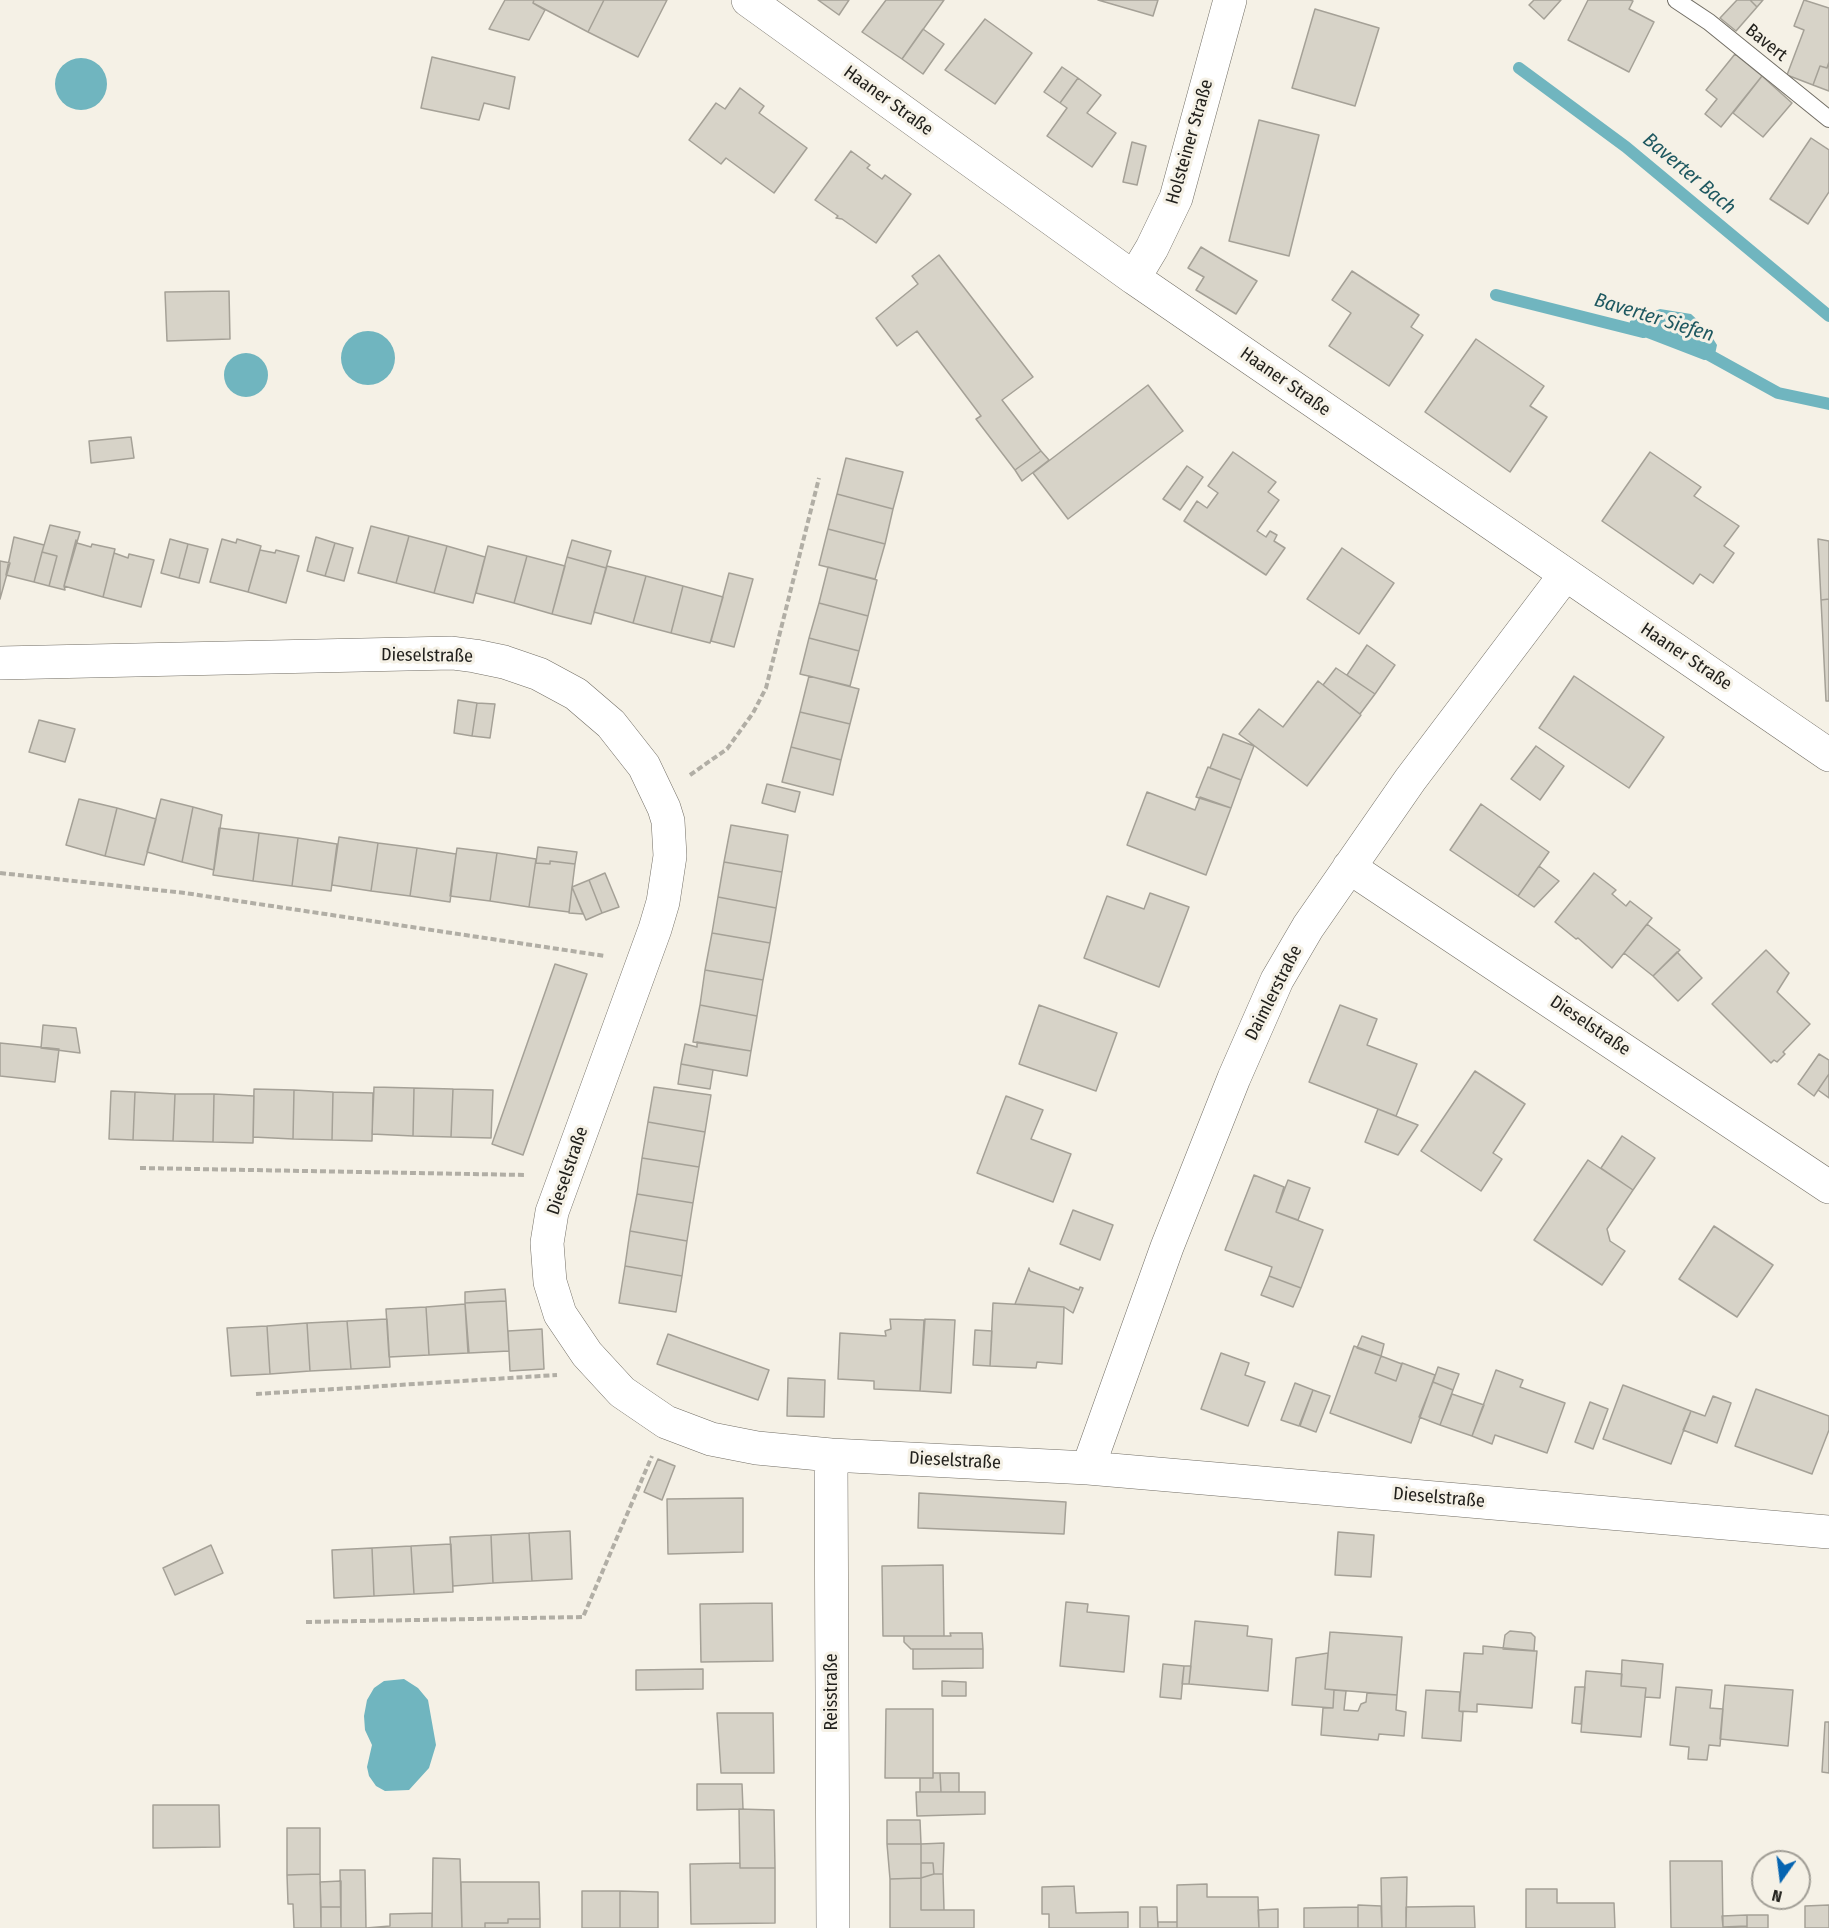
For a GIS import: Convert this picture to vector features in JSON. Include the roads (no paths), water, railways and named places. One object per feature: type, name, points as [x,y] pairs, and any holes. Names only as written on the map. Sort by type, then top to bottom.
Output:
[{"type":"street","name":"Haaner Straße","points":[[748,0],[1134,278],[1829,754]]},
{"type":"street","name":"Holsteiner Straße","points":[[1134,278],[1152,248],[1176,198],[1230,0]]},
{"type":"street","name":"Daimlerstraße","points":[[1088,1468],[1167,1247],[1238,1067],[1277,980],[1349,867],[1410,780],[1565,574]]},
{"type":"street","name":"Dieselstraße","points":[[0,663],[452,653],[504,662],[539,674],[576,694],[611,723],[644,766],[664,808],[668,821],[670,856],[663,902],[655,929],[552,1212],[548,1243],[550,1282],[560,1314],[587,1354],[622,1392],[666,1422],[711,1439],[745,1446],[831,1455],[1088,1468],[1829,1532]]},
{"type":"street","name":"Dieselstraße","points":[[1349,867],[1829,1187]]},
{"type":"street","name":"Reisstraße","points":[[831,1455],[833,1928]]},
{"type":"lane","name":"Bavert","points":[[1676,0],[1717,29],[1829,119]]},
{"type":"water","points":[[81,58],[95,62],[103,70],[107,84],[103,98],[95,106],[81,110],[67,106],[59,98],[55,84],[59,70],[67,62]]},
{"type":"water","points":[[1660,309],[1691,314],[1707,329],[1717,345],[1714,359],[1704,360],[1634,333],[1629,328],[1630,321]]},
{"type":"water","points":[[363,331],[373,331],[383,335],[391,343],[395,358],[391,373],[383,381],[373,385],[363,385],[353,381],[345,373],[341,363],[341,353],[345,343],[353,335]]},
{"type":"water","points":[[246,353],[261,360],[268,375],[261,390],[246,397],[231,390],[224,375],[231,360]]},
{"type":"water","points":[[404,1679],[418,1688],[428,1700],[436,1745],[429,1768],[409,1790],[385,1791],[376,1786],[369,1776],[367,1767],[372,1745],[365,1730],[364,1716],[367,1700],[374,1688],[384,1681]]},
{"type":"waterway","name":"Baverter Bach","points":[[1519,68],[1626,147],[1829,316]]},
{"type":"waterway","name":"Baverter Siefen","points":[[1496,295],[1643,332]]},
{"type":"waterway","name":"Baverter Siefen","points":[[1702,351],[1778,393],[1829,404]]}]
